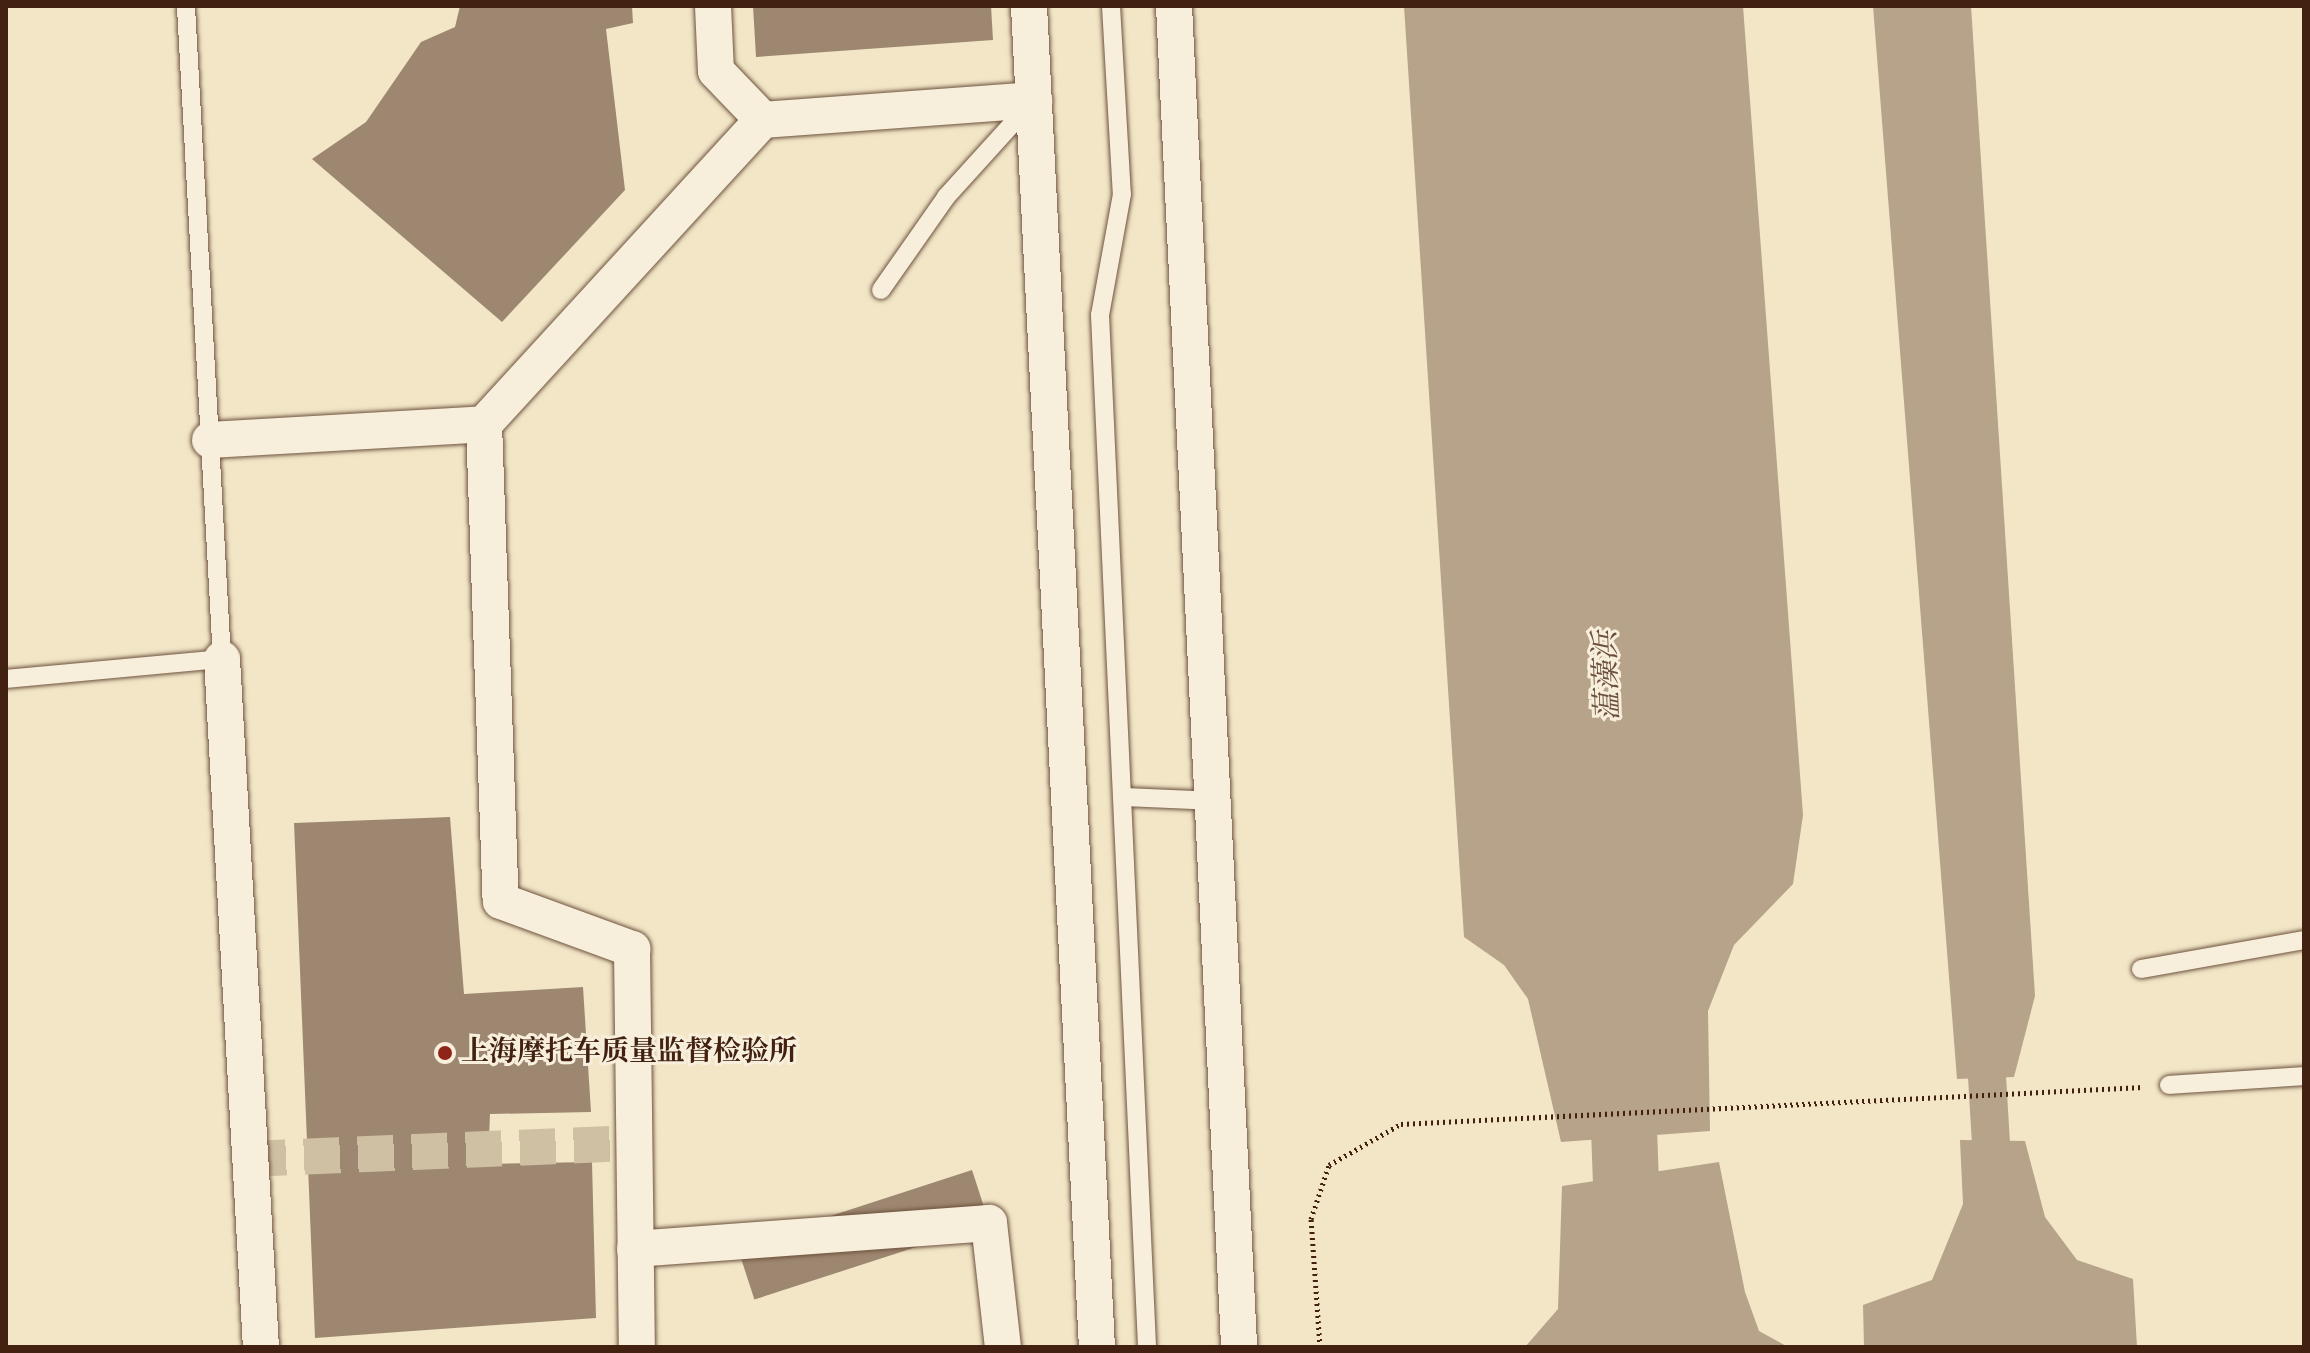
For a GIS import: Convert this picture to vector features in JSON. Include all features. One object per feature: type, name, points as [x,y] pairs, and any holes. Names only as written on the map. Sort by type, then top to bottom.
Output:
[{"type":"street","points":[[713,6],[716,71],[763,120]]},
{"type":"street","points":[[1029,6],[1097,1347]]},
{"type":"street","points":[[1174,6],[1239,1347]]},
{"type":"street","points":[[210,440],[484,424],[763,120],[1034,100]]},
{"type":"street","points":[[484,424],[501,901],[632,949],[637,1347]]},
{"type":"street","points":[[222,659],[261,1347]]},
{"type":"street","points":[[635,1249],[989,1223],[1003,1347]]},
{"type":"lane","points":[[6,679],[222,659],[186,6]]},
{"type":"lane","points":[[1111,6],[1122,194],[1100,315],[1147,1347]]},
{"type":"lane","points":[[881,290],[946,197],[1034,100]]},
{"type":"lane","points":[[1122,797],[1213,801]]},
{"type":"lane","points":[[2141,969],[2304,940]]},
{"type":"lane","points":[[2169,1085],[2304,1076]]},
{"type":"path","points":[[1320,1347],[1311,1219],[1329,1165],[1401,1124],[2169,1085]]},
{"type":"water","points":[[1404,6],[1743,6],[1803,815],[1793,884],[1734,945],[1708,1011],[1710,1131],[1561,1142],[1528,999],[1504,965],[1464,937]]},
{"type":"water","points":[[1873,6],[1971,6],[2035,996],[2014,1077],[1957,1079]]},
{"type":"water","points":[[1960,1140],[2025,1141],[2045,1217],[2077,1260],[2133,1279],[2137,1347],[1864,1347],[1863,1305],[1932,1280],[1963,1204]]},
{"type":"water","points":[[1719,1162],[1745,1292],[1759,1331],[1788,1347],[1525,1347],[1558,1309],[1562,1186]]},
{"type":"building","points":[[460,6],[632,6],[633,23],[606,29],[625,190],[502,322],[312,159],[366,122],[421,42],[455,27]]},
{"type":"building","points":[[753,6],[991,6],[993,40],[756,57]]},
{"type":"building","name":"上海摩托车质量监督检验所","points":[[450,817],[464,994],[583,987],[591,1112],[490,1114],[488,1164],[592,1162],[596,1318],[315,1338],[294,823]]},
{"type":"building","points":[[972,1170],[989,1223],[754,1300],[737,1246]]},
{"type":"waterway","points":[[1984,1026],[1994,1192]]},
{"type":"waterway","name":"蕰藻浜","points":[[1621,1047],[1632,1347]]},
{"type":"tunnel","points":[[250,1159],[635,1143]]},
{"type":"place","name":"上海摩托车质量监督检验所","points":[[445,1053]]}]
